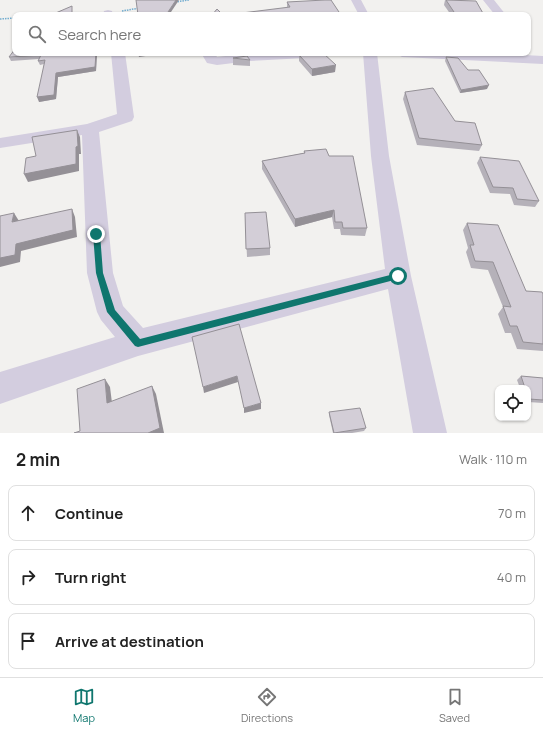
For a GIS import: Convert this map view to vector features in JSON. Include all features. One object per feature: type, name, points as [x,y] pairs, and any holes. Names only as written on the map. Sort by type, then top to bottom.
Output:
[{"type":"street","points":[[356,0],[362,12]]},
{"type":"street","points":[[488,0],[498,12]]},
{"type":"street","points":[[531,51],[541,62]]},
{"type":"street","points":[[0,143],[90,129],[126,117],[118,56]]},
{"type":"street","points":[[210,56],[212,60],[216,61],[268,56]]},
{"type":"street","points":[[370,56],[380,156],[398,276],[430,433]]},
{"type":"street","points":[[448,56],[541,62]]},
{"type":"street","points":[[90,129],[100,273],[111,312],[138,343]]},
{"type":"street","points":[[0,388],[138,343],[398,276]]},
{"type":"path","points":[[0,19],[12,18]]},
{"type":"building","points":[[136,0],[176,0],[168,12],[138,12]]},
{"type":"building","points":[[331,0],[339,12],[250,12],[290,7],[287,2]]},
{"type":"building","points":[[446,0],[476,1],[482,12],[454,12]]},
{"type":"building","points":[[72,6],[72,12],[58,12]]},
{"type":"building","points":[[12,53],[12,56],[25,56],[9,57]]},
{"type":"building","points":[[40,56],[96,56],[95,67],[56,73],[54,95],[37,97],[45,60],[38,61]]},
{"type":"building","points":[[247,56],[250,60],[233,58]]},
{"type":"building","points":[[300,56],[326,56],[336,65],[312,69]]},
{"type":"building","points":[[446,57],[458,58],[468,70],[479,70],[489,85],[461,90]]},
{"type":"building","points":[[433,88],[455,121],[475,123],[482,145],[419,138],[405,92]]},
{"type":"building","points":[[77,130],[78,146],[76,147],[76,164],[24,174],[26,158],[36,156],[32,137]]},
{"type":"building","points":[[326,149],[329,156],[353,156],[367,228],[343,228],[342,222],[335,222],[334,210],[295,219],[262,161],[305,153],[304,151]]},
{"type":"building","points":[[480,157],[519,161],[539,201],[517,199],[513,188],[493,187]]},
{"type":"building","points":[[72,209],[73,230],[16,244],[15,255],[0,258],[0,216],[14,213],[12,222]]},
{"type":"building","points":[[266,212],[270,248],[246,249],[245,213]]},
{"type":"building","points":[[467,223],[498,225],[526,291],[542,292],[543,344],[523,342],[517,326],[510,326],[503,306],[511,307],[493,262],[475,261],[470,245],[474,245]]},
{"type":"building","points":[[239,324],[261,403],[244,408],[237,376],[203,387],[192,337]]},
{"type":"building","points":[[521,376],[543,378],[543,400],[531,399],[531,385],[524,385]]},
{"type":"building","points":[[105,379],[107,403],[152,386],[160,428],[148,433],[74,433],[80,431],[77,389]]},
{"type":"building","points":[[360,408],[366,428],[334,433],[329,412]]},
{"type":"route","points":[[96,234],[100,273],[111,312],[138,343],[398,276]]}]
